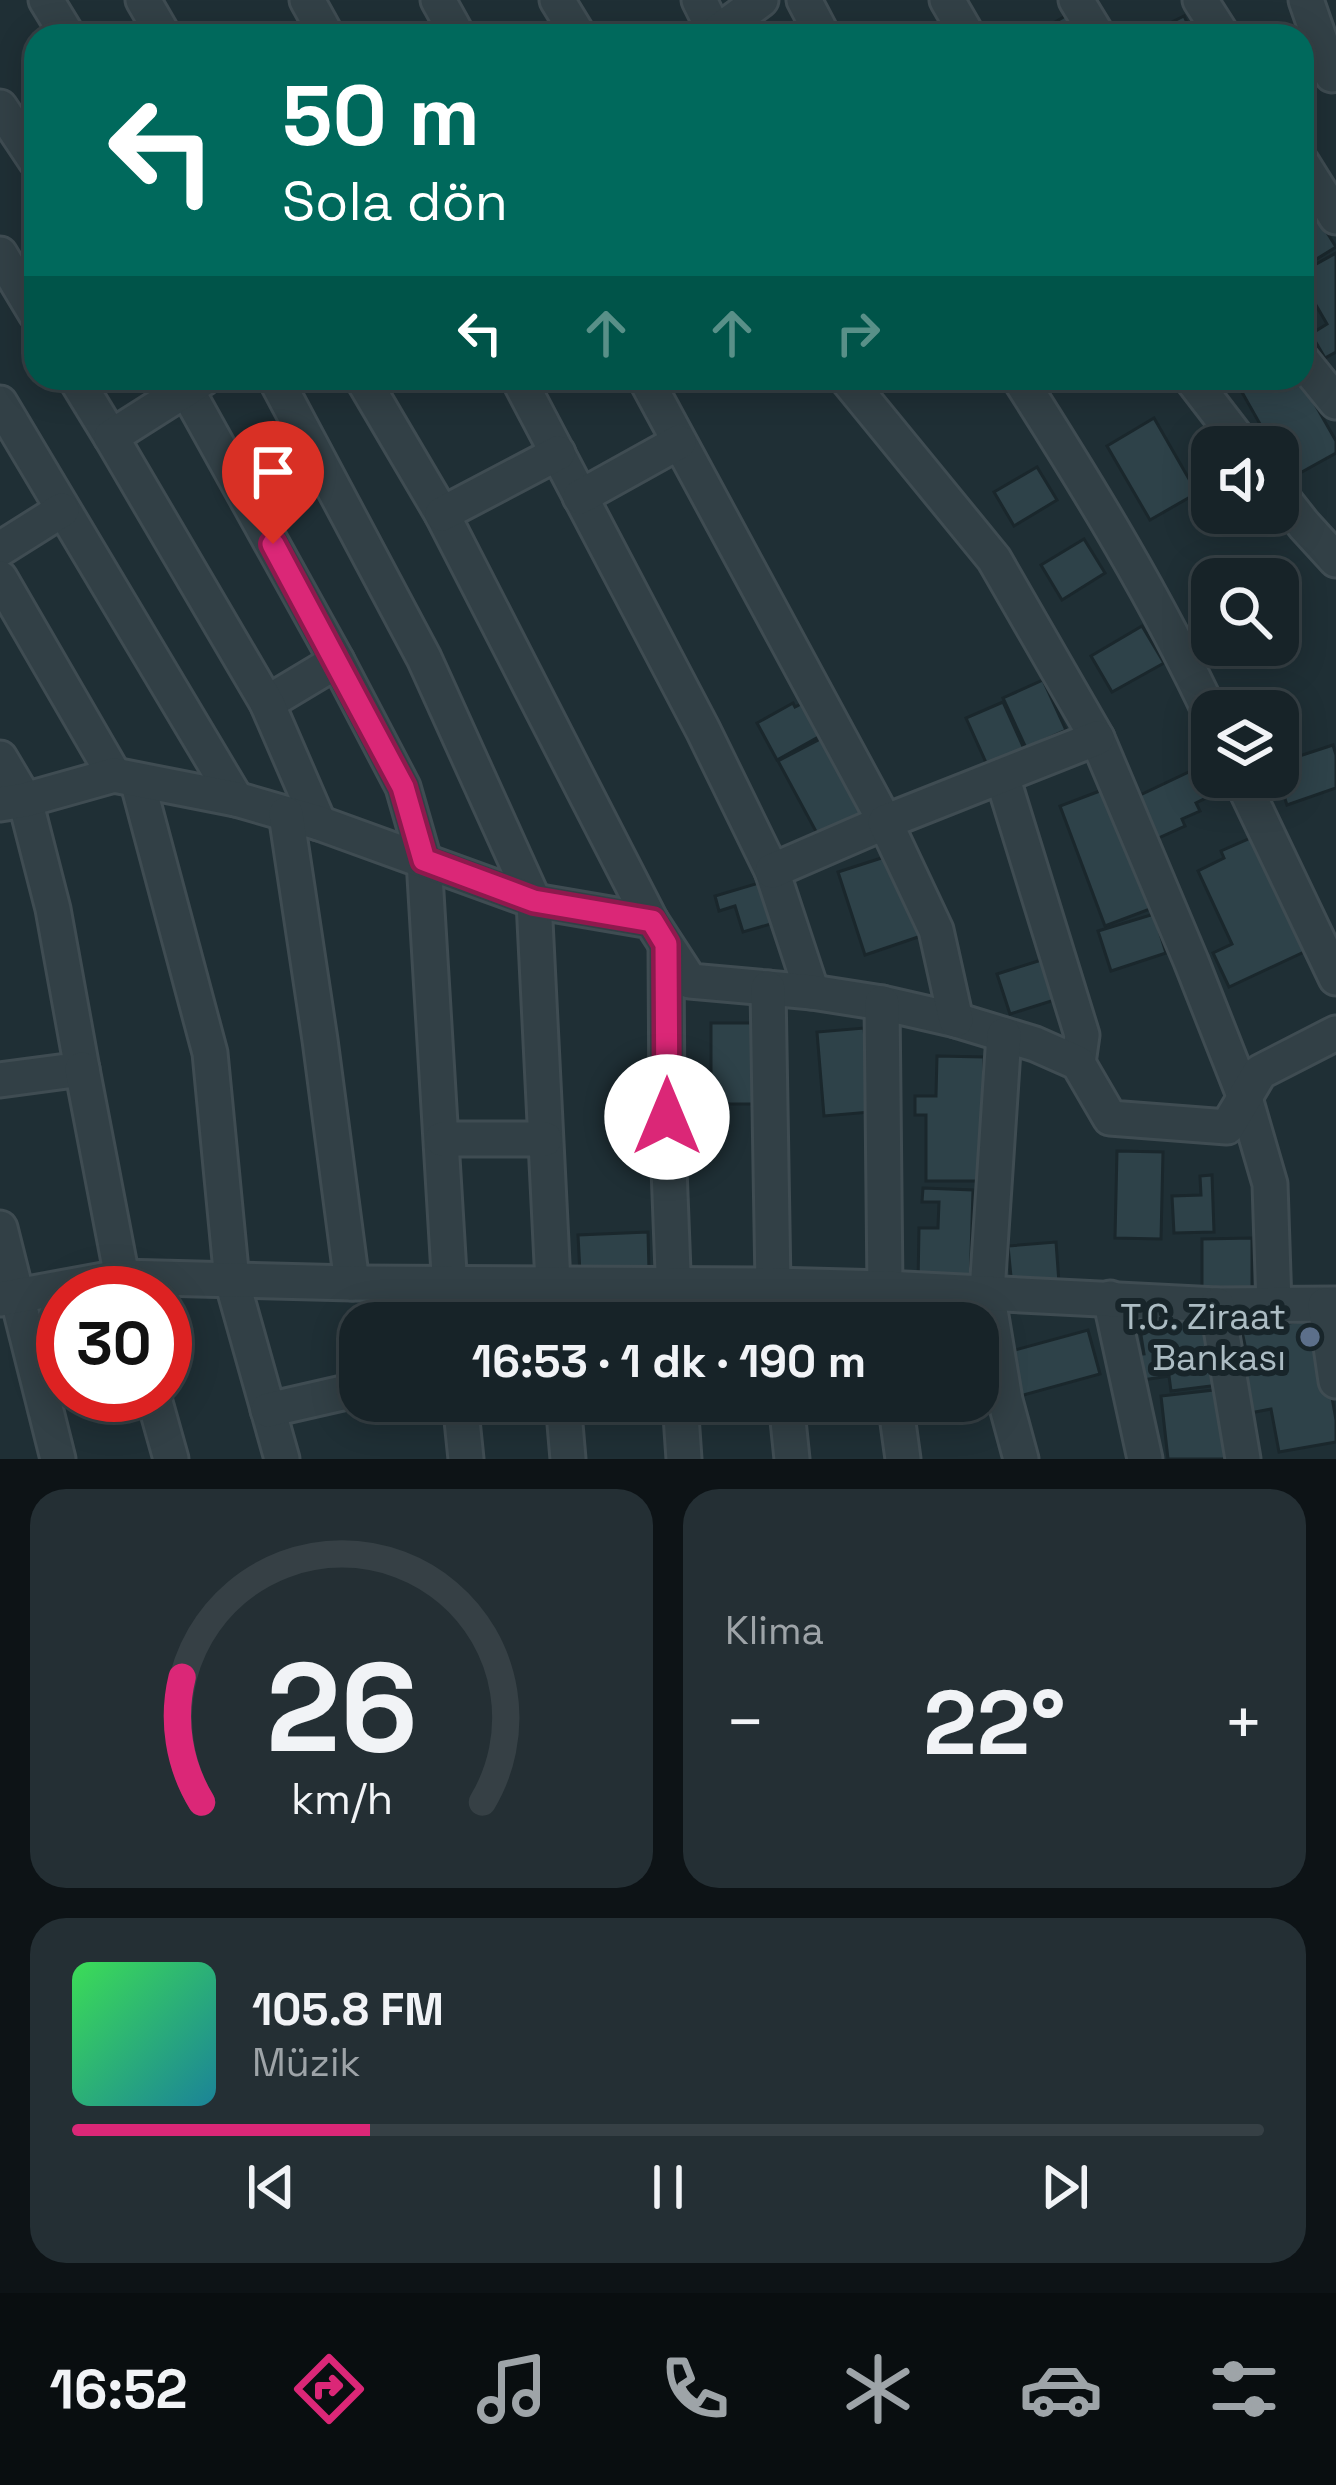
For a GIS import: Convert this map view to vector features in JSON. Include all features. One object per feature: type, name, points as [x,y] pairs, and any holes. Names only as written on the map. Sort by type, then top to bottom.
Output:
[{"type":"street","points":[[729,24],[761,0]]},
{"type":"street","points":[[1306,0],[1333,74]]},
{"type":"street","points":[[0,107],[24,143]]},
{"type":"street","points":[[1314,182],[1336,218]]},
{"type":"street","points":[[0,254],[24,294]]},
{"type":"street","points":[[1314,375],[1336,402]]},
{"type":"street","points":[[82,390],[267,703],[319,824]]},
{"type":"street","points":[[111,437],[179,390]]},
{"type":"street","points":[[194,390],[403,787],[424,860],[450,1302]]},
{"type":"street","points":[[280,390],[424,658],[534,901],[553,1302]]},
{"type":"street","points":[[369,390],[442,514],[659,932],[690,981],[882,1003],[1035,1043],[1078,1063],[1110,1118],[1227,1127],[1260,1072],[1336,1033]]},
{"type":"street","points":[[524,390],[772,871],[812,992]]},
{"type":"street","points":[[652,390],[885,822],[936,931],[956,1019]]},
{"type":"street","points":[[856,390],[994,559],[1097,738],[1245,1098],[1270,1184],[1274,1305]]},
{"type":"street","points":[[1027,390],[1083,478],[1175,638],[1199,690]]},
{"type":"street","points":[[1200,390],[1228,426]]},
{"type":"street","points":[[0,403],[236,800]]},
{"type":"street","points":[[580,497],[680,442]]},
{"type":"street","points":[[442,514],[557,453]]},
{"type":"street","points":[[0,549],[62,510]]},
{"type":"street","points":[[1299,516],[1336,560]]},
{"type":"street","points":[[0,578],[125,777],[210,1053],[232,1281],[282,1459]]},
{"type":"street","points":[[267,703],[337,661]]},
{"type":"street","points":[[772,871],[1097,738]]},
{"type":"street","points":[[0,758],[53,909],[118,1266]]},
{"type":"street","points":[[1002,776],[1082,1035],[1078,1063]]},
{"type":"street","points":[[12,802],[125,777],[286,814],[534,901],[659,932]]},
{"type":"street","points":[[1250,798],[1336,979]]},
{"type":"street","points":[[286,814],[352,1283]]},
{"type":"street","points":[[659,932],[674,1302]]},
{"type":"street","points":[[768,988],[775,1302]]},
{"type":"street","points":[[882,1003],[886,1302]]},
{"type":"street","points":[[1004,1035],[987,1292],[1005,1400],[1021,1459]]},
{"type":"street","points":[[0,1079],[82,1069]]},
{"type":"street","points":[[442,1139],[544,1139]]},
{"type":"street","points":[[0,1228],[8,1298],[58,1459]]},
{"type":"street","points":[[192,1282],[773,1285],[1217,1305],[1330,1304],[1336,1381]]},
{"type":"street","points":[[1110,1298],[1145,1459]]},
{"type":"street","points":[[1217,1305],[1243,1459]]},
{"type":"street","points":[[268,1409],[339,1394]]},
{"type":"street","points":[[161,1422],[171,1459]]},
{"type":"street","points":[[462,1422],[466,1459]]},
{"type":"street","points":[[564,1422],[568,1459]]},
{"type":"street","points":[[681,1422],[684,1459]]},
{"type":"street","points":[[788,1422],[792,1459]]},
{"type":"street","points":[[898,1422],[903,1459]]},
{"type":"building","points":[[1074,11],[1081,24],[1052,24]]},
{"type":"building","points":[[1314,211],[1336,247],[1314,261]]},
{"type":"building","points":[[1336,253],[1336,352],[1325,358],[1314,339],[1314,332],[1327,324],[1314,302],[1314,265]]},
{"type":"building","points":[[1241,390],[1307,390],[1336,441],[1336,453],[1299,474],[1299,426],[1261,426]]},
{"type":"building","points":[[1154,418],[1191,483],[1191,496],[1150,520],[1107,446]]},
{"type":"building","points":[[1037,467],[1057,500],[1014,526],[994,492]]},
{"type":"building","points":[[1084,539],[1105,573],[1062,600],[1041,565]]},
{"type":"building","points":[[1142,626],[1164,663],[1112,692],[1091,656]]},
{"type":"building","points":[[1043,680],[1066,730],[1026,748],[1003,698]]},
{"type":"building","points":[[811,699],[829,731],[777,760],[757,723],[793,703],[795,707]]},
{"type":"building","points":[[1003,702],[1025,751],[988,767],[966,718]]},
{"type":"building","points":[[828,735],[868,811],[819,837],[778,761]]},
{"type":"building","points":[[1333,745],[1336,788],[1287,805],[1285,798],[1299,798],[1299,756]]},
{"type":"building","points":[[1191,771],[1191,798],[1206,798],[1196,803],[1200,811],[1182,819],[1185,826],[1154,840],[1134,798]]},
{"type":"building","points":[[1105,789],[1150,909],[1105,926],[1060,806]]},
{"type":"building","points":[[1253,837],[1306,951],[1229,987],[1213,953],[1232,944],[1198,871],[1224,858],[1221,851]]},
{"type":"building","points":[[897,853],[924,935],[865,955],[838,872]]},
{"type":"building","points":[[769,880],[781,921],[743,932],[735,906],[719,911],[715,896]]},
{"type":"building","points":[[1154,914],[1166,953],[1111,971],[1098,931]]},
{"type":"building","points":[[1051,957],[1064,997],[1010,1014],[997,974]]},
{"type":"building","points":[[711,1023],[763,1023],[763,1104],[711,1104]]},
{"type":"building","points":[[864,1028],[871,1112],[824,1116],[817,1032]]},
{"type":"building","points":[[937,1056],[984,1057],[983,1181],[926,1181],[926,1115],[915,1115],[915,1096],[936,1096]]},
{"type":"building","points":[[1117,1151],[1163,1152],[1161,1239],[1115,1238]]},
{"type":"building","points":[[1212,1175],[1214,1232],[1174,1233],[1172,1196],[1201,1195],[1200,1176]]},
{"type":"building","points":[[923,1188],[973,1190],[970,1287],[918,1285],[919,1228],[938,1228],[939,1202],[922,1202]]},
{"type":"building","points":[[648,1232],[649,1271],[580,1273],[578,1235]]},
{"type":"building","points":[[1252,1238],[1252,1292],[1202,1292],[1202,1239]]},
{"type":"building","points":[[1056,1242],[1059,1283],[1012,1287],[1008,1246]]},
{"type":"building","points":[[1210,1313],[1219,1385],[1171,1391],[1169,1376],[1136,1381],[1132,1355],[1144,1354],[1139,1323]]},
{"type":"building","points":[[1318,1318],[1336,1442],[1279,1452],[1271,1409],[1250,1413],[1231,1353],[1246,1350],[1242,1331]]},
{"type":"building","points":[[1088,1330],[1100,1374],[1020,1396],[1008,1352]]},
{"type":"building","points":[[1223,1389],[1232,1459],[1168,1459],[1161,1396]]},
{"type":"place","name":"T.C. Ziraat Bankası","points":[[1310,1337]]},
{"type":"route","points":[[273,544],[403,787],[424,860],[534,901],[652,921],[666,944],[667,1117]]}]
